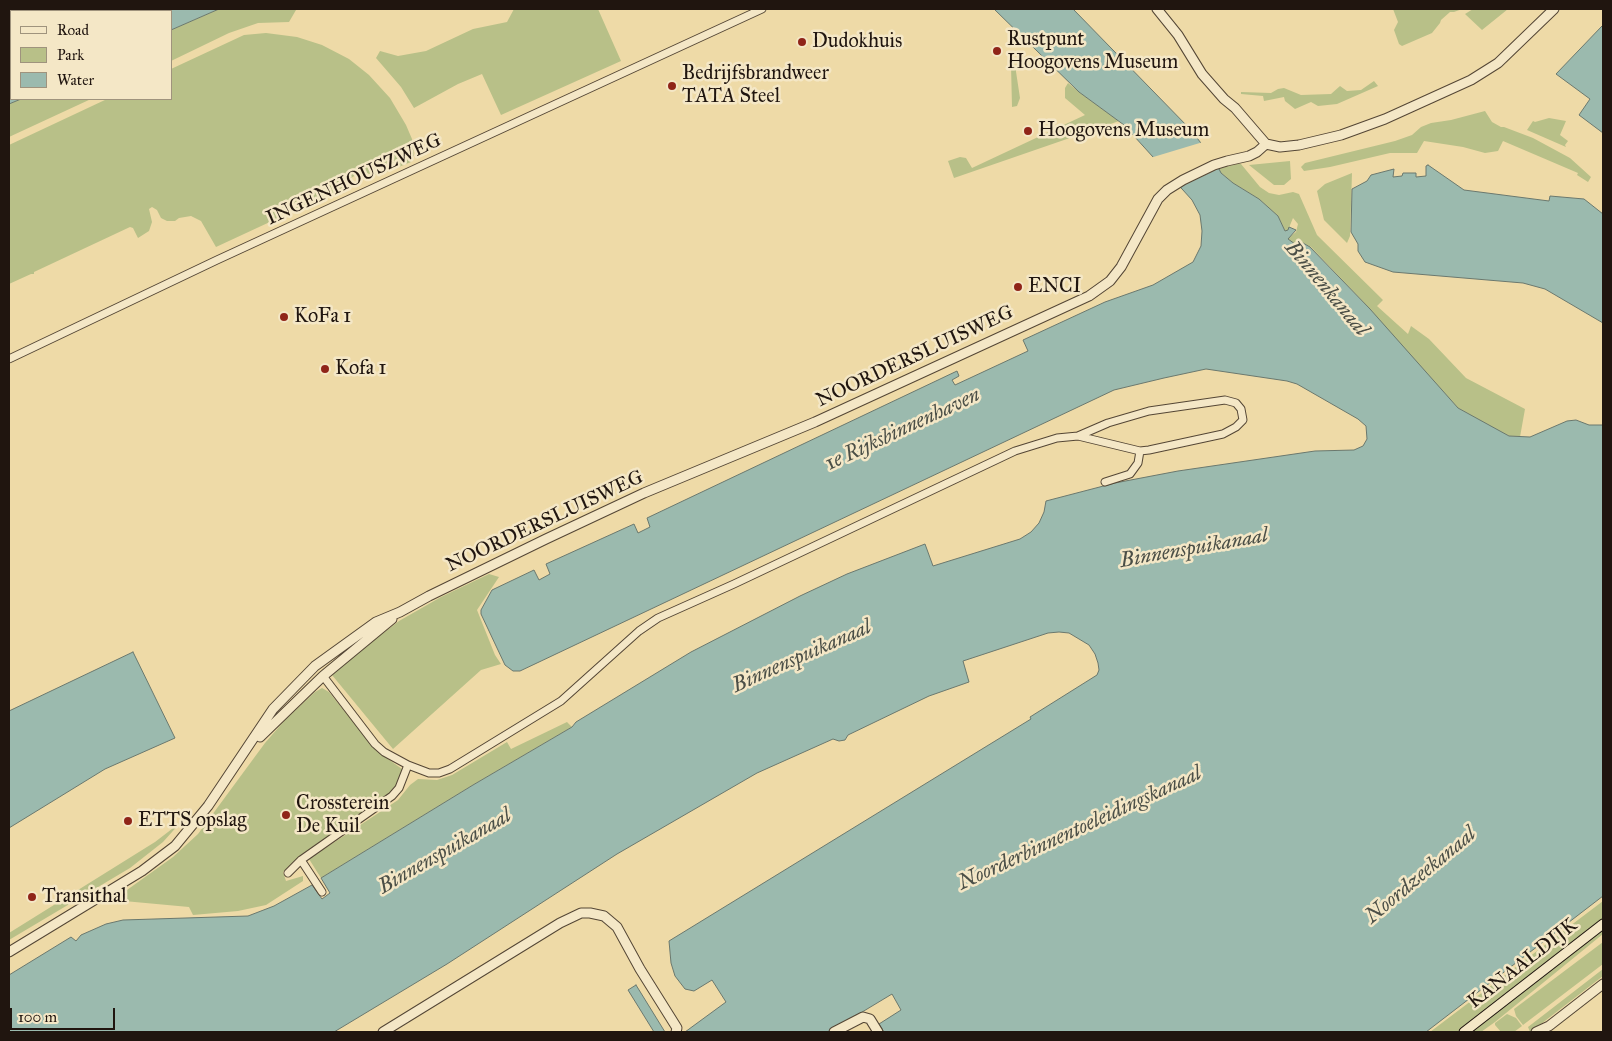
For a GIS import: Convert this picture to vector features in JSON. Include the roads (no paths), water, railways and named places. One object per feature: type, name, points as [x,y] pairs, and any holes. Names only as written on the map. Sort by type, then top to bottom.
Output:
[{"type":"street","name":"INGENHOUSZWEG","points":[[9,358],[762,9]]},
{"type":"street","points":[[1158,9],[1178,35],[1202,74],[1266,144],[1280,147],[1299,145],[1341,135],[1385,119],[1471,80],[1498,63],[1554,9]]},
{"type":"street","name":"NOORDERSLUISWEG","points":[[9,952],[142,871],[175,846],[208,806],[273,709],[315,666],[376,622],[644,493],[815,422],[1089,296],[1110,281],[1121,267],[1158,199],[1173,186],[1227,161],[1249,156],[1266,144]]},
{"type":"street","points":[[315,666],[375,744],[384,752],[408,765],[429,773],[439,773],[450,769],[561,701],[639,630],[658,618],[1015,451],[1057,438],[1078,436],[1108,423],[1149,411],[1225,400],[1236,403],[1242,409],[1242,420],[1236,427],[1223,434],[1140,451],[1078,436]]},
{"type":"street","points":[[1105,482],[1130,474],[1138,463],[1140,451]]},
{"type":"street","name":"NOORDERSLUISWEG","points":[[246,750],[323,676],[400,612]]},
{"type":"street","points":[[288,872],[301,860],[392,796],[399,788],[408,765]]},
{"type":"street","points":[[301,860],[322,892]]},
{"type":"street","points":[[383,1032],[581,913],[599,914],[609,919],[617,927],[640,969],[677,1028],[676,1032]]},
{"type":"street","name":"KANAALDIJK","points":[[1464,1032],[1603,924]]},
{"type":"street","points":[[1536,1032],[1547,1029],[1603,984]]},
{"type":"street","points":[[834,1032],[863,1017],[868,1017],[876,1029]]},
{"type":"water","points":[[219,9],[172,30],[172,10],[55,10]]},
{"type":"water","points":[[994,9],[1073,9],[1190,129],[1215,161],[1221,173],[1259,199],[1278,216],[1285,231],[1289,227],[1296,230],[1288,239],[1295,244],[1303,243],[1310,247],[1370,309],[1458,408],[1509,436],[1530,437],[1567,421],[1576,420],[1589,425],[1603,425],[1603,896],[1426,1032],[884,1032],[879,1024],[901,1010],[892,994],[829,1032],[685,1032],[726,1002],[712,980],[694,991],[685,989],[675,976],[671,963],[669,941],[1031,719],[1030,717],[1097,675],[1099,670],[1098,663],[1089,645],[1069,633],[1059,632],[1048,633],[963,661],[969,682],[929,696],[848,735],[845,740],[833,739],[757,773],[617,854],[447,964],[334,1032],[9,1032],[9,975],[71,937],[76,941],[81,935],[106,924],[123,920],[248,916],[274,906],[312,885],[322,899],[330,893],[321,878],[572,727],[576,722],[691,652],[847,574],[925,544],[933,566],[1020,539],[1031,532],[1039,523],[1046,501],[1115,483],[1178,471],[1315,451],[1354,450],[1363,446],[1367,439],[1366,426],[1358,419],[1297,384],[1287,381],[1206,369],[1114,390],[520,671],[513,671],[505,665],[481,614],[481,610],[492,590],[534,570],[539,580],[550,574],[546,564],[634,524],[638,533],[650,527],[647,518],[957,371],[959,376],[952,380],[955,385],[1028,351],[1023,340],[1105,302],[1153,285],[1193,262],[1201,246],[1202,231],[1200,215],[1192,200],[1124,125],[1079,92]]},
{"type":"water","points":[[1603,25],[1603,133],[1579,115],[1590,99],[1556,74]]},
{"type":"water","points":[[9,32],[10,100],[19,100],[9,104]]},
{"type":"water","points":[[1428,165],[1464,190],[1549,201],[1550,196],[1584,199],[1603,214],[1603,323],[1545,289],[1523,283],[1393,272],[1365,262],[1358,251],[1358,244],[1351,232],[1352,189],[1367,181],[1371,175],[1394,169],[1393,177],[1402,176],[1403,173],[1416,173],[1416,177],[1426,176],[1426,166]]},
{"type":"water","points":[[133,652],[175,738],[105,769],[9,828],[9,711]]},
{"type":"water","points":[[636,985],[665,1032],[654,1032],[628,990]]},
{"type":"place","name":"Dudokhuis","points":[[802,42]]},
{"type":"place","name":"Rustpunt Hoogovens Museum","points":[[997,51]]},
{"type":"place","name":"Bedrijfsbrandweer TATA Steel","points":[[672,86]]},
{"type":"place","name":"Hoogovens Museum","points":[[1028,131]]},
{"type":"place","name":"ENCI","points":[[1018,287]]},
{"type":"place","name":"KoFa 1","points":[[284,317]]},
{"type":"place","name":"Kofa 1","points":[[325,369]]},
{"type":"place","name":"Crossterein De Kuil","points":[[286,815]]},
{"type":"place","name":"ETTS opslag","points":[[128,821]]},
{"type":"place","name":"Transithal","points":[[32,897]]},
{"type":"water label","name":"Binnenkanaal","points":[[1326,289]]},
{"type":"water label","name":"1e Rijksbinnenhaven","points":[[903,430]]},
{"type":"water label","name":"Binnenspuikanaal","points":[[1194,549]]},
{"type":"water label","name":"Binnenspuikanaal","points":[[802,657]]},
{"type":"water label","name":"Noorderbinnentoeleidingskanaal","points":[[1080,829]]},
{"type":"water label","name":"Binnenspuikanaal","points":[[445,852]]},
{"type":"water label","name":"Noordzeekanaal","points":[[1421,876]]}]
